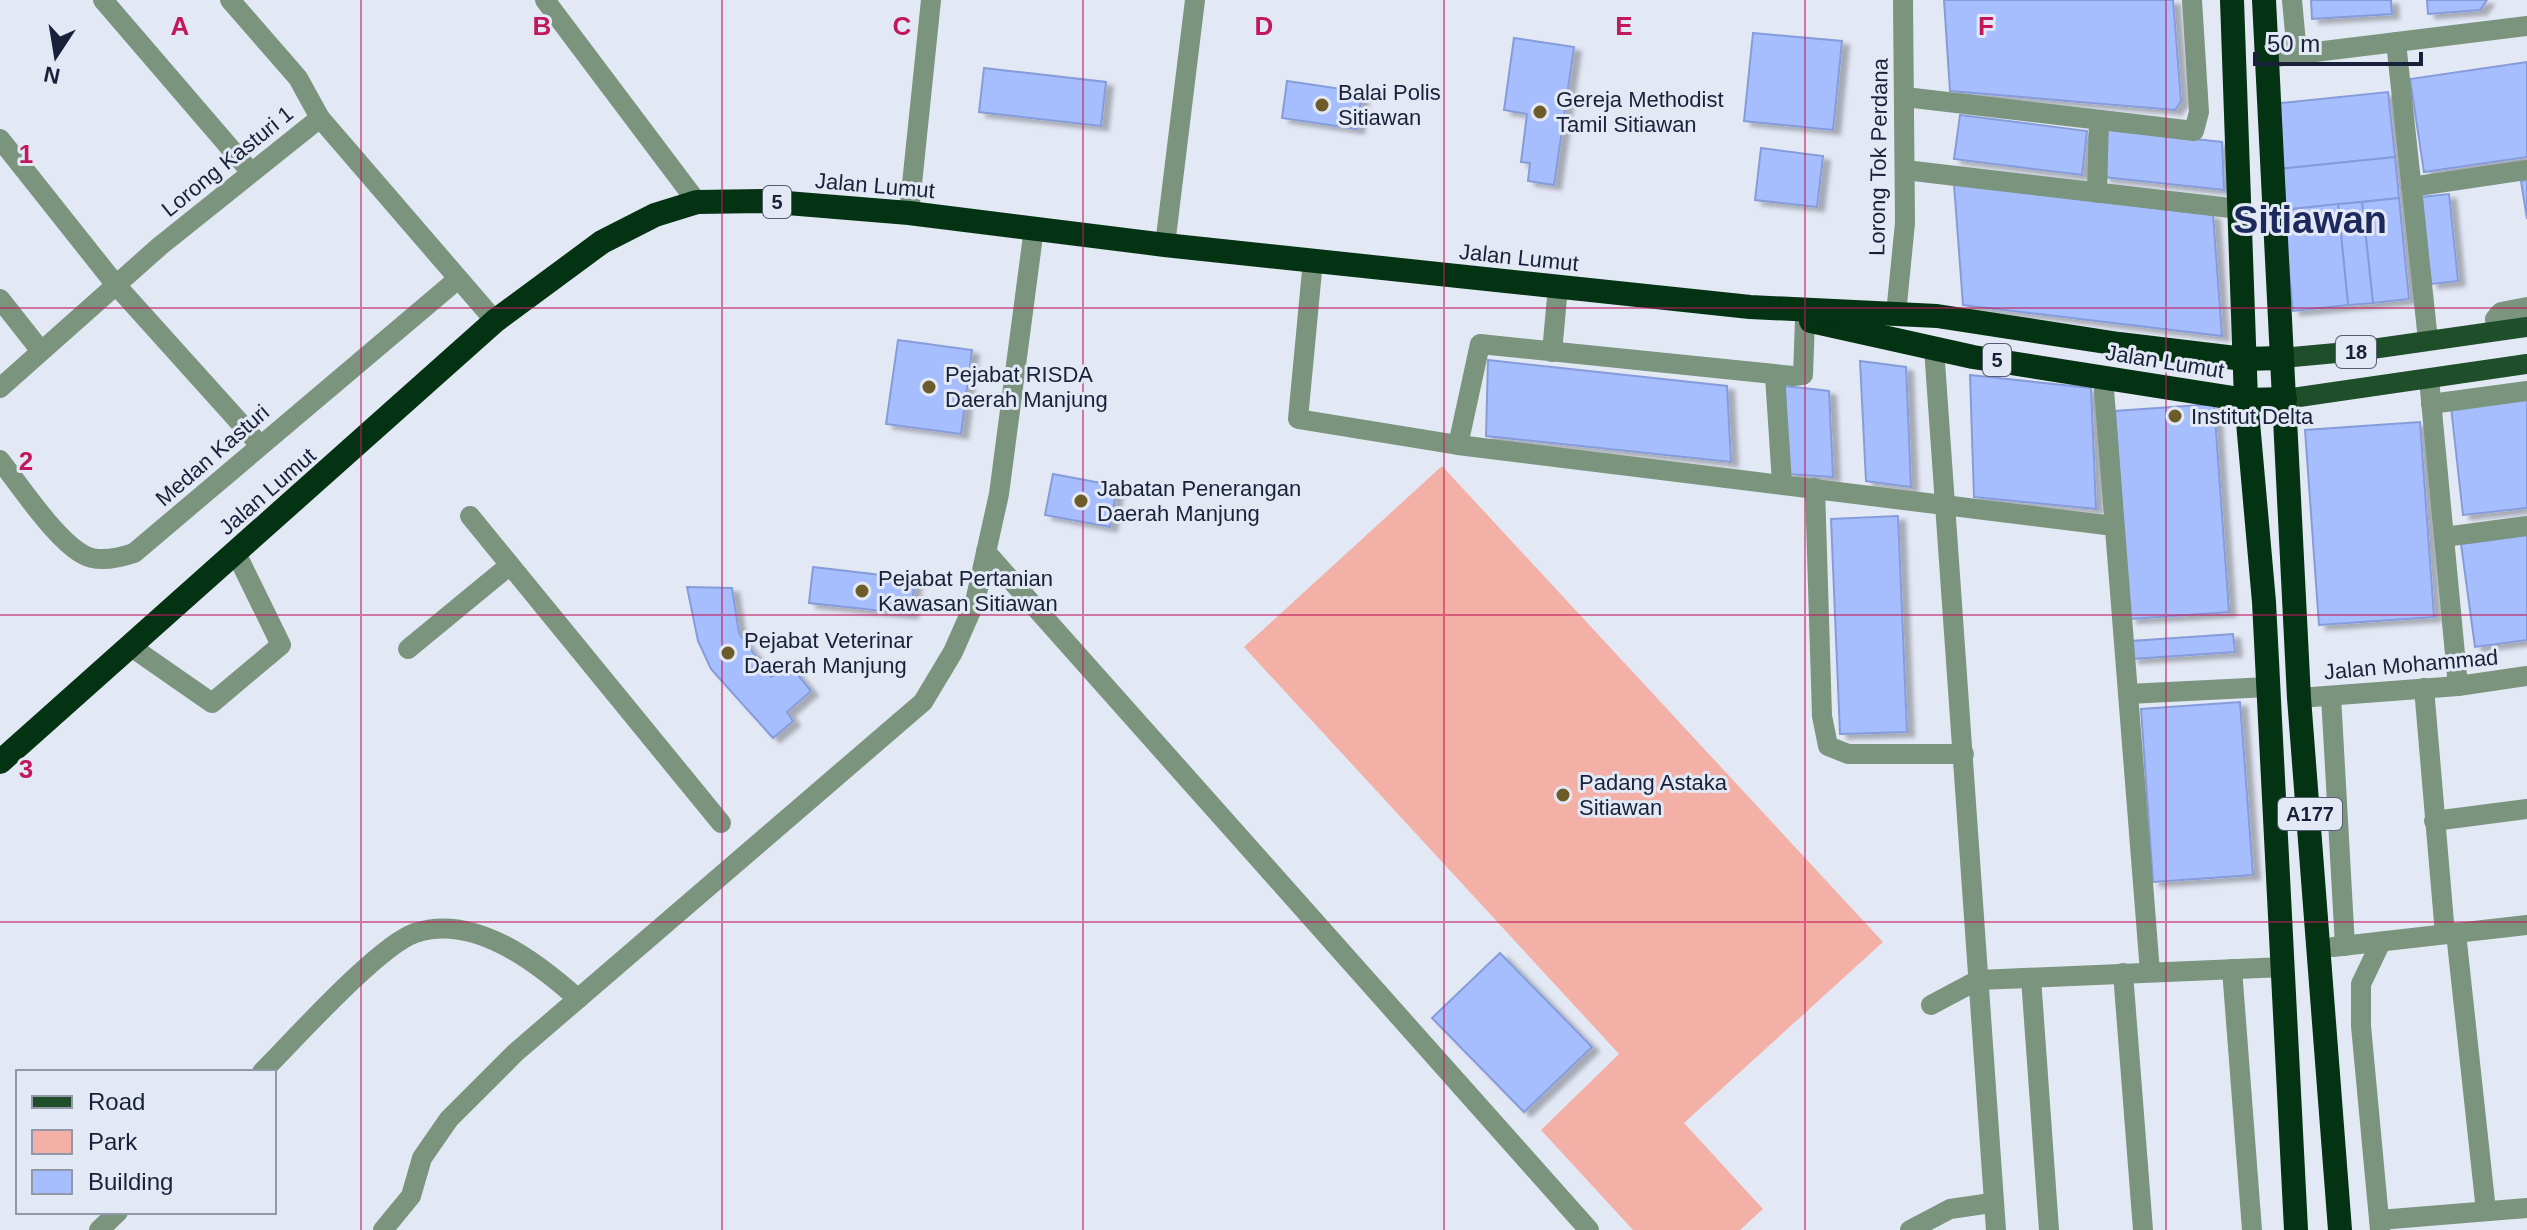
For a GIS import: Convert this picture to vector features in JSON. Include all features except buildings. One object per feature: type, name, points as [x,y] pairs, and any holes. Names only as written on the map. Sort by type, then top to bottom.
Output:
[{"type":"highway","points":[[2232,0],[2246,400]]},
{"type":"highway","points":[[2264,0],[2285,399]]},
{"type":"highway","name":"Jalan Lumut","points":[[0,762],[495,321],[602,242],[655,215],[697,202],[762,201],[909,213],[1165,245],[1558,287],[1750,307],[1896,314],[2244,359],[2282,358]]},
{"type":"highway","name":"Jalan Lumut","points":[[1750,307],[1934,348],[2246,400],[2285,399]]},
{"type":"highway","name":"A177","points":[[2285,399],[2299,698],[2307,766],[2317,949],[2340,1230]]},
{"type":"highway","name":"A177","points":[[2246,400],[2268,687],[2296,1230]]},
{"type":"main road","name":"Jalan Lumut","points":[[2282,358],[2527,327]]},
{"type":"main road","name":"Jalan Lumut","points":[[2285,399],[2527,364]]},
{"type":"street","points":[[103,0],[250,171]]},
{"type":"street","points":[[230,0],[298,78],[320,118]]},
{"type":"street","points":[[545,0],[697,202]]},
{"type":"street","points":[[909,213],[931,0]]},
{"type":"street","points":[[1165,245],[1195,0]]},
{"type":"street","name":"Lorong Tok Perdana","points":[[1896,314],[1905,223],[1903,0]]},
{"type":"street","points":[[1905,97],[2194,131],[2199,112],[2192,0]]},
{"type":"street","points":[[2292,0],[2297,54]]},
{"type":"street","points":[[2267,58],[2527,26]]},
{"type":"street","points":[[2396,42],[2428,340]]},
{"type":"street","name":"Lorong Kasturi 1","points":[[0,388],[250,171],[320,118],[495,321]]},
{"type":"street","points":[[2097,193],[2099,120]]},
{"type":"street","points":[[0,139],[116,285],[260,445]]},
{"type":"street","points":[[1905,170],[2239,209]]},
{"type":"street","points":[[2411,187],[2527,170]]},
{"type":"street","points":[[383,1230],[411,1196],[422,1158],[449,1119],[515,1053],[923,702],[953,652],[975,602],[999,494],[1034,228]]},
{"type":"street","points":[[1313,260],[1298,419],[1458,445],[2114,526]]},
{"type":"street","name":"Medan Kasturi","points":[[0,460],[47,520],[85,556],[112,559],[134,553],[458,279]]},
{"type":"street","points":[[1552,352],[1558,287]]},
{"type":"street","points":[[0,299],[41,351]]},
{"type":"street","points":[[2496,331],[2495,319],[2501,312],[2527,307]]},
{"type":"street","points":[[1458,445],[1480,344],[1775,376],[1803,375],[1805,320]]},
{"type":"street","points":[[1934,348],[1964,754],[1991,1203],[1996,1230]]},
{"type":"street","points":[[2460,375],[2493,395]]},
{"type":"street","points":[[1775,376],[1782,483]]},
{"type":"street","points":[[2103,377],[2150,972]]},
{"type":"street","points":[[2429,379],[2458,686]]},
{"type":"street","points":[[2431,404],[2527,391]]},
{"type":"street","points":[[1815,488],[1822,716],[1828,746],[1848,754],[1964,754]]},
{"type":"street","points":[[470,516],[721,823]]},
{"type":"street","points":[[2444,537],[2527,526]]},
{"type":"street","points":[[986,552],[1503,1137],[1589,1230]]},
{"type":"street","points":[[130,646],[212,703],[281,645],[236,553]]},
{"type":"street","points":[[408,649],[510,565]]},
{"type":"street","name":"Jalan Mohammad","points":[[2299,698],[2458,686],[2527,676]]},
{"type":"street","points":[[2128,694],[2268,687]]},
{"type":"street","points":[[2424,688],[2434,821],[2486,1211]]},
{"type":"street","points":[[2331,696],[2345,946]]},
{"type":"street","points":[[2434,821],[2527,809]]},
{"type":"street","points":[[2317,949],[2527,925]]},
{"type":"street","points":[[264,1070],[391,946],[425,930],[488,937],[541,965],[578,999]]},
{"type":"street","points":[[2381,942],[2361,984],[2361,1026],[2379,1225],[2527,1208]]},
{"type":"street","points":[[1931,1005],[1978,980],[2284,967]]},
{"type":"street","points":[[2232,969],[2252,1230]]},
{"type":"street","points":[[2123,973],[2143,1230]]},
{"type":"street","points":[[2031,978],[2049,1230]]},
{"type":"street","points":[[1910,1230],[1950,1209],[1991,1203]]},
{"type":"street","points":[[99,1230],[116,1214]]},
{"type":"green space","name":"Padang Astaka Sitiawan","points":[[1442,466],[1883,942],[1684,1123],[1763,1209],[1740,1230],[1633,1230],[1541,1130],[1619,1054],[1244,647]]},
{"type":"place","name":"Balai Polis Sitiawan","points":[[1322,105]]},
{"type":"place","name":"Gereja Methodist Tamil Sitiawan","points":[[1540,112]]},
{"type":"place","name":"Pejabat RISDA Daerah Manjung","points":[[929,387]]},
{"type":"place","name":"Institut Delta","points":[[2175,416]]},
{"type":"place","name":"Jabatan Penerangan Daerah Manjung","points":[[1081,501]]},
{"type":"place","name":"Pejabat Pertanian Kawasan Sitiawan","points":[[862,591]]},
{"type":"place","name":"Pejabat Veterinar Daerah Manjung","points":[[728,653]]},
{"type":"place","name":"Padang Astaka Sitiawan","points":[[1563,795]]},
{"type":"district","name":"Sitiawan","points":[[2310,220]]}]
